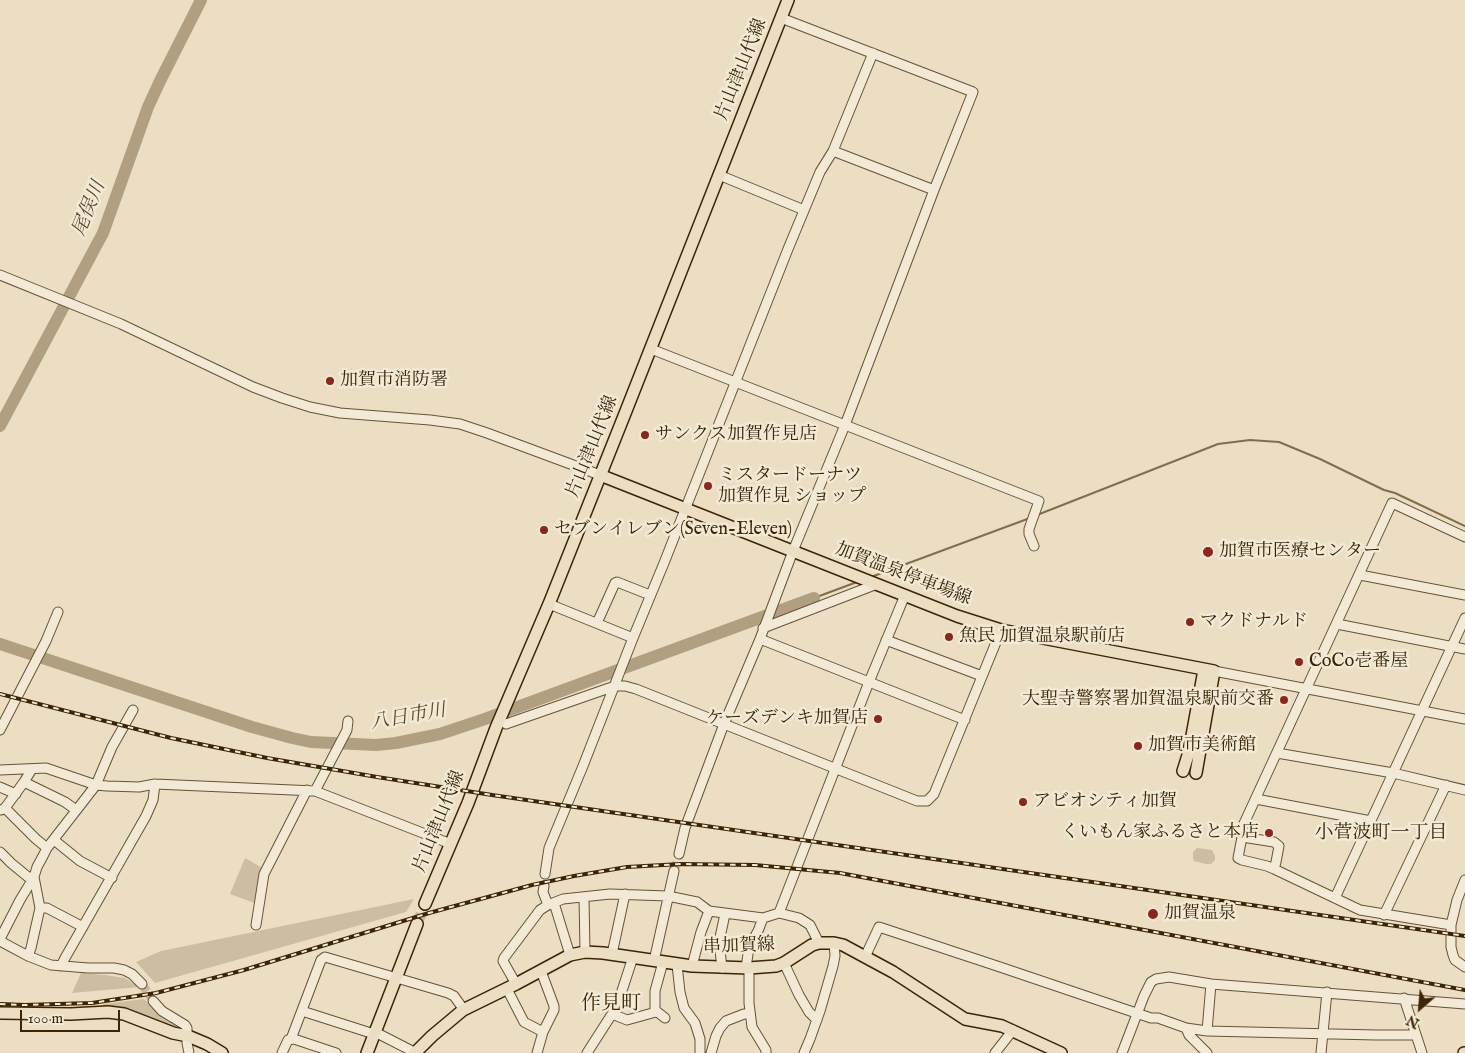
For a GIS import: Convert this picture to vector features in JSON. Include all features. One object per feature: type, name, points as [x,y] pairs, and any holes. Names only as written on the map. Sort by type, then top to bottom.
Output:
[{"type":"main road","name":"片山津山代線","points":[[425,904],[502,724],[507,701],[549,604],[788,0]]},
{"type":"main road","name":"加賀温泉停車場線","points":[[600,475],[957,616],[1001,630],[1208,671]]},
{"type":"main road","points":[[1183,771],[1208,671]]},
{"type":"main road","points":[[1196,772],[1208,671]]},
{"type":"main road","points":[[367,1053],[417,924]]},
{"type":"main road","name":"串加賀線","points":[[416,1053],[432,1036],[464,1010],[570,956],[585,952],[612,954],[677,965],[747,968],[776,966],[784,963],[806,948],[819,943],[834,943],[843,945],[904,978],[965,1019],[993,1023],[1013,1030],[1061,1053]]},
{"type":"main road","points":[[0,1013],[117,1013],[130,1016],[173,1033],[188,1036],[222,1053]]},
{"type":"street","points":[[679,854],[685,828],[724,724],[845,425],[973,92],[781,18]]},
{"type":"street","points":[[546,874],[549,848],[804,210],[820,172],[833,151],[872,53]]},
{"type":"street","points":[[833,151],[934,190]]},
{"type":"street","points":[[719,175],[804,210]]},
{"type":"street","points":[[0,275],[121,324],[253,387],[282,398],[340,413],[460,424],[487,432],[600,475]]},
{"type":"street","points":[[651,349],[1039,501],[1030,525],[1029,534],[1034,546]]},
{"type":"street","points":[[1451,925],[1360,910],[1274,868],[1238,858],[1242,837],[1241,830],[1392,503],[1465,537]]},
{"type":"street","points":[[1360,575],[1465,595]]},
{"type":"street","points":[[598,624],[615,583],[617,582],[650,596]]},
{"type":"street","points":[[764,626],[875,584]]},
{"type":"street","points":[[779,913],[905,595]]},
{"type":"street","points":[[549,604],[633,638]]},
{"type":"street","points":[[0,730],[46,641],[58,612]]},
{"type":"street","points":[[1335,898],[1465,618]]},
{"type":"street","points":[[1337,624],[1465,649]]},
{"type":"street","points":[[502,724],[616,684],[636,689],[917,801],[927,801],[934,794],[1001,630]]},
{"type":"street","points":[[760,638],[965,720]]},
{"type":"street","points":[[886,640],[982,676]]},
{"type":"street","points":[[1208,671],[1465,719]]},
{"type":"street","points":[[133,710],[112,747],[96,785],[47,848],[34,877],[0,940],[28,956],[51,965],[124,970],[132,974],[142,984]]},
{"type":"street","points":[[256,925],[264,874],[311,790],[336,753],[348,725]]},
{"type":"street","points":[[1277,753],[1393,773],[1465,790]]},
{"type":"street","points":[[32,768],[16,794],[2,809],[47,848]]},
{"type":"street","points":[[0,770],[46,768],[96,785],[139,788],[155,784],[311,790],[451,844]]},
{"type":"street","points":[[24,782],[65,802],[76,810]]},
{"type":"street","points":[[61,966],[146,816],[153,800],[155,784]]},
{"type":"street","points":[[1384,915],[1446,785]]},
{"type":"street","points":[[0,787],[16,794]]},
{"type":"street","points":[[1256,799],[1371,821]]},
{"type":"street","points":[[1242,837],[1274,842],[1279,846],[1274,868]]},
{"type":"street","points":[[54,840],[80,861],[112,878]]},
{"type":"street","points":[[0,852],[28,876],[34,877]]},
{"type":"street","points":[[656,1012],[655,991],[668,896],[674,872]]},
{"type":"street","points":[[28,956],[32,948],[40,908],[34,877]]},
{"type":"street","points":[[1465,880],[1457,900],[1451,925],[1450,947],[1455,960],[1465,968]]},
{"type":"street","points":[[544,886],[544,892],[551,904],[570,956]]},
{"type":"street","points":[[543,1032],[524,1022],[504,958],[540,910],[562,899],[610,894],[668,896],[697,902],[709,911],[725,914],[763,918],[779,913],[799,918],[810,925],[819,943]]},
{"type":"street","points":[[612,954],[625,894]]},
{"type":"street","points":[[584,897],[585,952]]},
{"type":"street","points":[[40,908],[47,908],[83,927]]},
{"type":"street","points":[[692,966],[709,911]]},
{"type":"street","points":[[722,968],[719,942],[725,914]]},
{"type":"street","points":[[763,918],[749,947],[747,968],[752,1027],[766,1053]]},
{"type":"street","points":[[865,957],[878,928],[1186,1028],[1416,1035]]},
{"type":"street","points":[[804,1053],[817,1020],[833,966],[835,956],[834,943]]},
{"type":"street","points":[[282,1053],[302,1011],[321,960],[325,956],[448,993],[454,996],[464,1010]]},
{"type":"street","points":[[587,1053],[618,1003],[633,957]]},
{"type":"street","points":[[784,963],[799,994],[817,1020]]},
{"type":"street","points":[[677,965],[681,997],[684,1008],[695,1023],[700,1040],[700,1053]]},
{"type":"street","points":[[537,1053],[543,1032],[554,1010],[541,971]]},
{"type":"street","points":[[1122,1053],[1151,982],[1156,979],[1169,977],[1211,984],[1465,1004]]},
{"type":"street","points":[[1207,1030],[1211,984]]},
{"type":"street","points":[[1321,1053],[1326,992]]},
{"type":"street","points":[[1404,998],[1422,1053]]},
{"type":"street","points":[[153,1001],[162,1011],[185,1024],[189,1053]]},
{"type":"street","points":[[302,1011],[375,1033],[416,1053]]},
{"type":"street","points":[[612,1014],[626,1020],[656,1012],[665,1018]]},
{"type":"street","points":[[711,1053],[716,1036],[726,1021],[744,1014],[750,1014]]},
{"type":"street","points":[[1186,1028],[1189,1035],[1207,1053]]},
{"type":"street","points":[[995,1053],[1013,1030]]},
{"type":"street","points":[[290,1039],[336,1053]]},
{"type":"shaded area","points":[[1197,848],[1212,850],[1215,860],[1211,864],[1194,861],[1193,852]]},
{"type":"shaded area","points":[[245,858],[264,869],[257,904],[230,894]]},
{"type":"shaded area","points":[[414,899],[406,912],[155,983],[136,962],[161,951]]},
{"type":"shaded area","points":[[81,973],[125,978],[139,987],[72,993]]},
{"type":"shaded area","points":[[144,999],[164,1019],[176,1026],[177,1029],[104,1007],[103,1004]]},
{"type":"waterway","name":"尾俣川","points":[[0,426],[103,233],[148,107],[201,0]]},
{"type":"waterway","points":[[1037,515],[1218,444],[1250,440],[1279,442],[1465,526]]},
{"type":"waterway","points":[[871,577],[1030,518]]},
{"type":"waterway","points":[[814,598],[857,582]]},
{"type":"waterway","name":"八日市川","points":[[0,644],[252,727],[292,738],[311,742],[376,745],[440,734],[485,719],[814,598]]},
{"type":"tunnel","points":[[674,871],[679,854]]},
{"type":"tunnel","points":[[417,924],[425,904]]},
{"type":"tunnel","points":[[142,984],[153,1001]]},
{"type":"railway","points":[[0,694],[171,738],[267,758],[377,777],[1465,936]]},
{"type":"railway","points":[[0,1004],[92,1003],[156,993],[244,970],[429,913],[532,885],[627,867],[681,864],[755,865],[840,873],[1465,990]]},
{"type":"place","name":"加賀市消防署","points":[[330,381]]},
{"type":"place","name":"サンクス加賀作見店","points":[[645,435]]},
{"type":"place","name":"ミスタードーナツ 加賀作見 ショップ","points":[[708,486]]},
{"type":"place","name":"セブンイレブン(Seven-Eleven)","points":[[544,530]]},
{"type":"place","name":"加賀市医療センター","points":[[1208,552]]},
{"type":"place","name":"マクドナルド","points":[[1190,622]]},
{"type":"place","name":"魚民 加賀温泉駅前店","points":[[949,637]]},
{"type":"place","name":"CoCo壱番屋","points":[[1299,662]]},
{"type":"place","name":"大聖寺警察署加賀温泉駅前交番","points":[[1284,700]]},
{"type":"place","name":"ケーズデンキ加賀店","points":[[878,719]]},
{"type":"place","name":"加賀市美術館","points":[[1138,746]]},
{"type":"place","name":"アビオシティ加賀","points":[[1023,802]]},
{"type":"place","name":"くいもん家ふるさと本店","points":[[1269,833]]},
{"type":"place","name":"加賀温泉","points":[[1153,914]]},
{"type":"district","name":"小菅波町一丁目","points":[[1381,834]]},
{"type":"district","name":"作見町","points":[[611,1005]]}]
